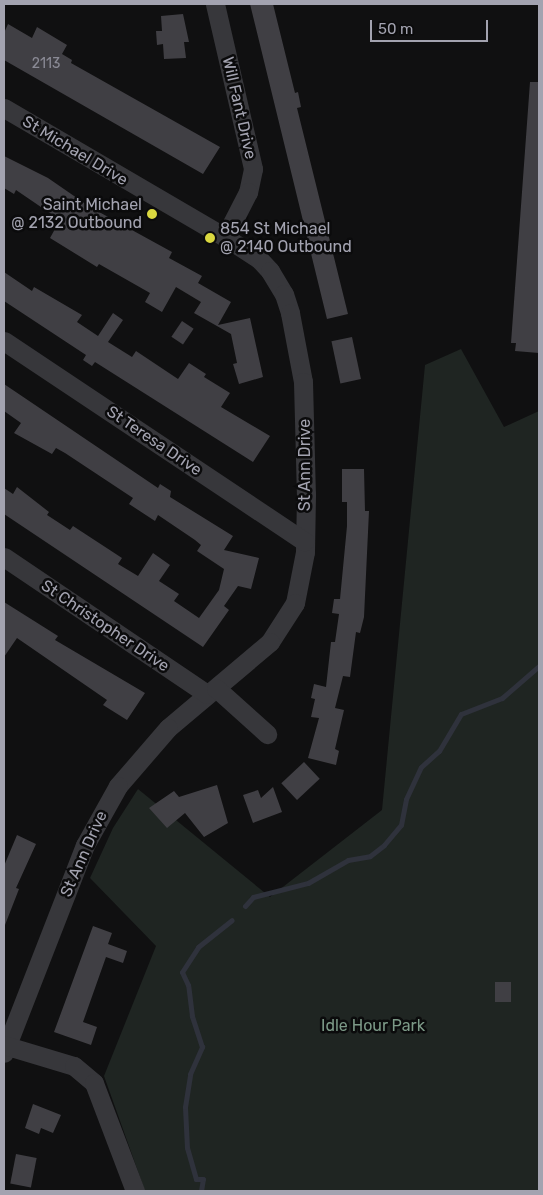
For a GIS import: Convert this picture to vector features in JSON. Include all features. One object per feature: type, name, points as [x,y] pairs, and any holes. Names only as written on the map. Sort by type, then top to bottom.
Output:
[{"type":"street","name":"Will Fant Drive","points":[[215,4],[253,168],[248,192],[225,237]]},
{"type":"street","name":"St Michael Drive","points":[[4,108],[225,237]]},
{"type":"street","name":"St Ann Drive","points":[[5,1048],[85,845],[108,803],[143,754],[212,691],[253,660],[284,623],[301,583],[304,541],[306,409],[290,313],[284,294],[259,259],[225,237]]},
{"type":"street","name":"St Teresa Drive","points":[[4,341],[304,541]]},
{"type":"street","name":"St Christopher Drive","points":[[4,557],[212,691]]},
{"type":"street","points":[[212,691],[267,734]]},
{"type":"street","points":[[5,1048],[74,1066],[94,1083],[135,1191]]},
{"type":"green space","name":"Idle Hour Park","points":[[461,349],[504,427],[539,411],[539,1191],[145,1191],[104,1076],[156,946],[90,878],[113,828],[138,789],[270,897],[382,810],[425,365]]},
{"type":"building","points":[[250,4],[273,4],[295,93],[298,92],[301,107],[297,108],[348,314],[327,319]]},
{"type":"building","points":[[183,14],[189,42],[184,42],[186,58],[164,59],[163,44],[157,45],[156,31],[162,31],[161,16]]},
{"type":"building","points":[[8,24],[32,38],[37,27],[67,45],[62,54],[72,60],[71,63],[220,147],[203,174],[4,60],[4,33]]},
{"type":"building","points":[[530,82],[539,82],[539,353],[515,351],[516,343],[511,343]]},
{"type":"building","points":[[4,156],[48,178],[90,207],[172,252],[169,258],[202,276],[198,283],[231,302],[218,325],[250,318],[263,377],[239,384],[233,364],[237,363],[231,334],[194,313],[201,302],[176,287],[162,312],[145,302],[150,293],[99,264],[97,267],[50,238],[60,220],[16,190],[14,194],[4,188]]},
{"type":"building","points":[[4,272],[32,291],[34,287],[82,315],[77,322],[98,336],[113,313],[123,320],[108,342],[132,357],[136,351],[178,379],[189,363],[206,374],[204,377],[230,393],[221,407],[270,436],[253,462],[95,362],[92,366],[83,360],[86,355],[4,301]]},
{"type":"building","points":[[182,321],[194,329],[183,345],[171,337]]},
{"type":"building","points":[[352,337],[361,379],[340,383],[331,341]]},
{"type":"building","points":[[4,384],[158,488],[160,484],[171,491],[170,497],[233,536],[224,550],[259,558],[251,589],[238,586],[224,606],[229,610],[203,647],[4,514],[4,488],[13,494],[17,487],[49,512],[47,515],[70,530],[73,526],[122,558],[118,564],[138,576],[153,553],[170,565],[159,581],[179,594],[174,601],[199,618],[219,590],[224,569],[197,551],[201,545],[195,540],[158,515],[155,521],[129,504],[133,498],[65,453],[56,448],[52,454],[14,433],[21,423],[4,411]]},
{"type":"building","points":[[342,469],[364,469],[365,511],[369,511],[364,617],[360,633],[356,632],[350,677],[343,676],[335,708],[344,710],[335,749],[339,751],[336,765],[308,758],[319,718],[311,717],[315,699],[311,698],[314,684],[326,687],[331,642],[335,642],[339,614],[332,613],[334,599],[340,599],[347,526],[347,502],[342,502]]},
{"type":"building","points":[[4,602],[58,636],[55,640],[145,693],[127,720],[103,705],[107,700],[17,638],[4,657]]},
{"type":"building","points":[[304,762],[320,779],[297,800],[281,783]]},
{"type":"building","points":[[217,785],[228,823],[204,837],[185,813],[167,828],[149,808],[174,791],[179,797]]},
{"type":"building","points":[[273,787],[282,812],[253,823],[243,795],[258,790],[261,798]]},
{"type":"building","points":[[17,835],[36,844],[16,888],[19,889],[5,925],[4,866]]},
{"type":"building","points":[[93,926],[112,933],[108,944],[127,951],[123,963],[106,957],[83,1022],[97,1027],[91,1045],[54,1032]]},
{"type":"building","points":[[495,982],[511,982],[511,1002],[495,1002]]},
{"type":"building","points":[[33,1104],[61,1115],[53,1133],[41,1128],[39,1134],[25,1128]]},
{"type":"building","points":[[16,1154],[37,1158],[31,1187],[10,1183]]},
{"type":"waterway","points":[[245,906],[253,897],[308,883],[348,860],[370,856],[384,845],[401,825],[406,799],[421,767],[439,751],[461,714],[502,698],[539,666]]},
{"type":"waterway","points":[[201,1191],[203,1179],[196,1179],[187,1148],[185,1107],[190,1074],[202,1047],[192,1016],[188,985],[182,972],[198,947],[232,920]]},
{"type":"place","name":"Saint Michael @ 2132 Outbound","points":[[152,214]]},
{"type":"place","name":"854 St Michael @ 2140 Outbound","points":[[210,238]]}]
